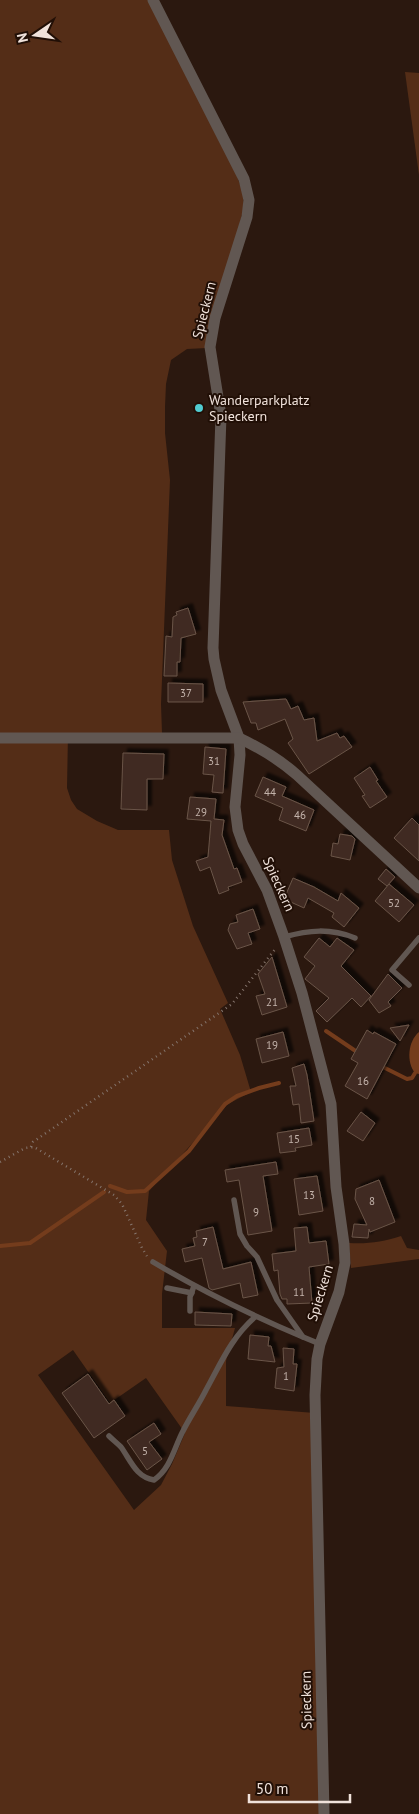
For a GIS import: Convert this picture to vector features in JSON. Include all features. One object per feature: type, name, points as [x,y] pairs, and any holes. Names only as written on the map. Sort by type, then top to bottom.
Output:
[{"type":"street","name":"Spieckern","points":[[153,0],[244,180],[249,200],[247,217],[215,318],[210,347],[221,416],[213,631],[214,659],[221,690],[239,738],[240,755],[236,807],[238,830],[243,844],[267,890],[285,940],[309,1021],[330,1104],[336,1187],[344,1244],[345,1263],[342,1281],[320,1344],[316,1370],[315,1413],[324,1814]]},
{"type":"street","points":[[0,738],[239,738],[261,748],[280,760],[419,888]]},
{"type":"lane","points":[[285,940],[317,930],[337,932],[355,938]]},
{"type":"lane","points":[[409,986],[392,970],[419,938]]},
{"type":"lane","points":[[234,1200],[240,1234],[247,1246],[257,1257],[277,1300],[303,1337]]},
{"type":"lane","points":[[153,1262],[194,1286],[255,1317],[320,1344]]},
{"type":"lane","points":[[190,1311],[194,1286]]},
{"type":"lane","points":[[167,1288],[192,1293]]},
{"type":"lane","points":[[109,1436],[120,1446],[137,1472],[145,1478],[154,1480],[162,1475],[170,1462],[182,1432],[195,1412],[228,1347],[239,1331],[255,1317]]},
{"type":"path","points":[[31,1147],[33,1142],[54,1126],[232,1004],[269,955],[285,940]]},
{"type":"path","points":[[0,1162],[25,1148],[31,1147],[104,1188],[122,1204],[142,1248],[153,1262]]},
{"type":"shaded area","points":[[0,0],[148,0],[237,176],[243,193],[244,207],[207,348],[187,349],[171,360],[166,384],[165,433],[170,480],[161,704],[162,733],[68,734],[67,788],[71,800],[77,809],[97,821],[118,830],[169,830],[172,860],[193,926],[228,1003],[220,1009],[240,1055],[251,1092],[228,1104],[149,1191],[146,1220],[167,1251],[162,1294],[162,1328],[235,1328],[226,1361],[226,1406],[315,1413],[324,1814],[0,1814]],"holes":[[[73,1350],[110,1403],[146,1378],[185,1433],[161,1485],[134,1510],[38,1375]]]},
{"type":"shaded area","points":[[405,72],[419,73],[419,175]]},
{"type":"shaded area","points":[[419,1032],[419,1074],[415,1073],[412,1068],[409,1052],[412,1041]]},
{"type":"shaded area","points":[[401,1236],[407,1248],[419,1250],[419,1259],[351,1268],[349,1243],[375,1242]]},
{"type":"building","points":[[188,608],[196,634],[181,638],[180,662],[177,662],[177,676],[164,676],[166,636],[172,637],[173,617],[177,615],[176,612]]},
{"type":"building","points":[[168,683],[203,684],[203,702],[168,702]]},
{"type":"building","points":[[286,699],[291,709],[298,706],[304,720],[314,718],[317,741],[337,733],[340,738],[344,736],[352,747],[309,774],[288,743],[293,739],[285,719],[258,730],[256,723],[251,723],[243,702]]},
{"type":"building","points":[[205,747],[226,749],[223,793],[212,792],[214,775],[203,774]]},
{"type":"building","points":[[123,753],[164,754],[163,779],[147,779],[147,810],[121,809]]},
{"type":"building","points":[[370,767],[378,780],[376,781],[387,797],[370,808],[362,796],[365,795],[354,778]]},
{"type":"building","points":[[263,777],[286,787],[282,796],[314,810],[306,831],[279,820],[283,808],[255,796]]},
{"type":"building","points":[[190,797],[216,799],[214,819],[224,820],[222,835],[234,869],[237,868],[242,882],[228,887],[229,890],[219,894],[210,867],[200,871],[196,861],[208,857],[211,821],[187,819]]},
{"type":"building","points":[[412,818],[419,825],[419,861],[394,838]]},
{"type":"building","points":[[340,834],[352,836],[355,839],[350,860],[331,856],[333,843],[338,844]]},
{"type":"building","points":[[386,869],[395,877],[387,886],[378,879]]},
{"type":"building","points":[[293,878],[314,887],[338,901],[341,893],[359,908],[344,927],[332,917],[334,913],[308,898],[304,908],[284,899]]},
{"type":"building","points":[[389,884],[414,905],[399,922],[375,901]]},
{"type":"building","points":[[253,909],[260,929],[248,933],[252,944],[237,949],[228,930],[230,924],[238,922],[236,915]]},
{"type":"building","points":[[319,938],[330,947],[337,938],[354,950],[341,966],[371,996],[361,1007],[352,998],[327,1022],[316,1011],[329,998],[305,979],[315,966],[304,957]]},
{"type":"building","points":[[272,957],[287,1007],[262,1015],[256,996],[265,994],[258,974]]},
{"type":"building","points":[[388,974],[402,988],[388,1002],[391,1006],[379,1013],[369,1000]]},
{"type":"building","points":[[409,1025],[400,1041],[390,1028]]},
{"type":"building","points":[[367,1030],[396,1044],[367,1099],[345,1086],[358,1063],[351,1059]]},
{"type":"building","points":[[283,1032],[289,1056],[262,1063],[256,1039]]},
{"type":"building","points":[[304,1064],[314,1121],[301,1123],[299,1104],[293,1105],[290,1086],[296,1086],[292,1068]]},
{"type":"building","points":[[361,1112],[375,1123],[363,1141],[347,1131]]},
{"type":"building","points":[[309,1128],[312,1145],[295,1148],[296,1151],[280,1153],[277,1133]]},
{"type":"building","points":[[276,1162],[278,1174],[263,1176],[272,1231],[248,1235],[239,1180],[227,1182],[225,1170]]},
{"type":"building","points":[[317,1176],[323,1211],[299,1215],[294,1179]]},
{"type":"building","points":[[379,1180],[395,1222],[370,1232],[369,1229],[368,1238],[352,1237],[354,1224],[367,1225],[355,1199],[356,1189]]},
{"type":"building","points":[[213,1227],[223,1269],[251,1262],[258,1295],[243,1298],[240,1283],[212,1290],[209,1288],[202,1258],[185,1262],[182,1249],[195,1246],[193,1238],[197,1237],[196,1231]]},
{"type":"building","points":[[307,1227],[309,1243],[326,1241],[329,1264],[309,1267],[312,1303],[287,1304],[287,1299],[282,1299],[280,1294],[278,1270],[274,1271],[272,1254],[296,1251],[294,1228]]},
{"type":"building","points":[[195,1312],[232,1314],[231,1326],[195,1325]]},
{"type":"building","points":[[250,1335],[269,1337],[268,1346],[271,1346],[275,1362],[248,1359]]},
{"type":"building","points":[[283,1348],[294,1349],[293,1364],[297,1364],[294,1391],[275,1388],[277,1368],[284,1367]]},
{"type":"building","points":[[88,1374],[109,1404],[114,1400],[125,1416],[94,1438],[62,1393]]},
{"type":"building","points":[[154,1423],[161,1434],[149,1442],[162,1459],[147,1470],[127,1441]]},
{"type":"waterway","points":[[326,1031],[360,1054]]},
{"type":"waterway","points":[[381,1066],[407,1079],[412,1078],[415,1073]]},
{"type":"waterway","points":[[110,1186],[127,1192],[145,1191],[189,1151],[225,1104],[237,1096],[279,1083]]},
{"type":"waterway","points":[[0,1246],[30,1243],[104,1192]]},
{"type":"place","name":"Wanderparkplatz Spieckern","points":[[199,408]]}]
